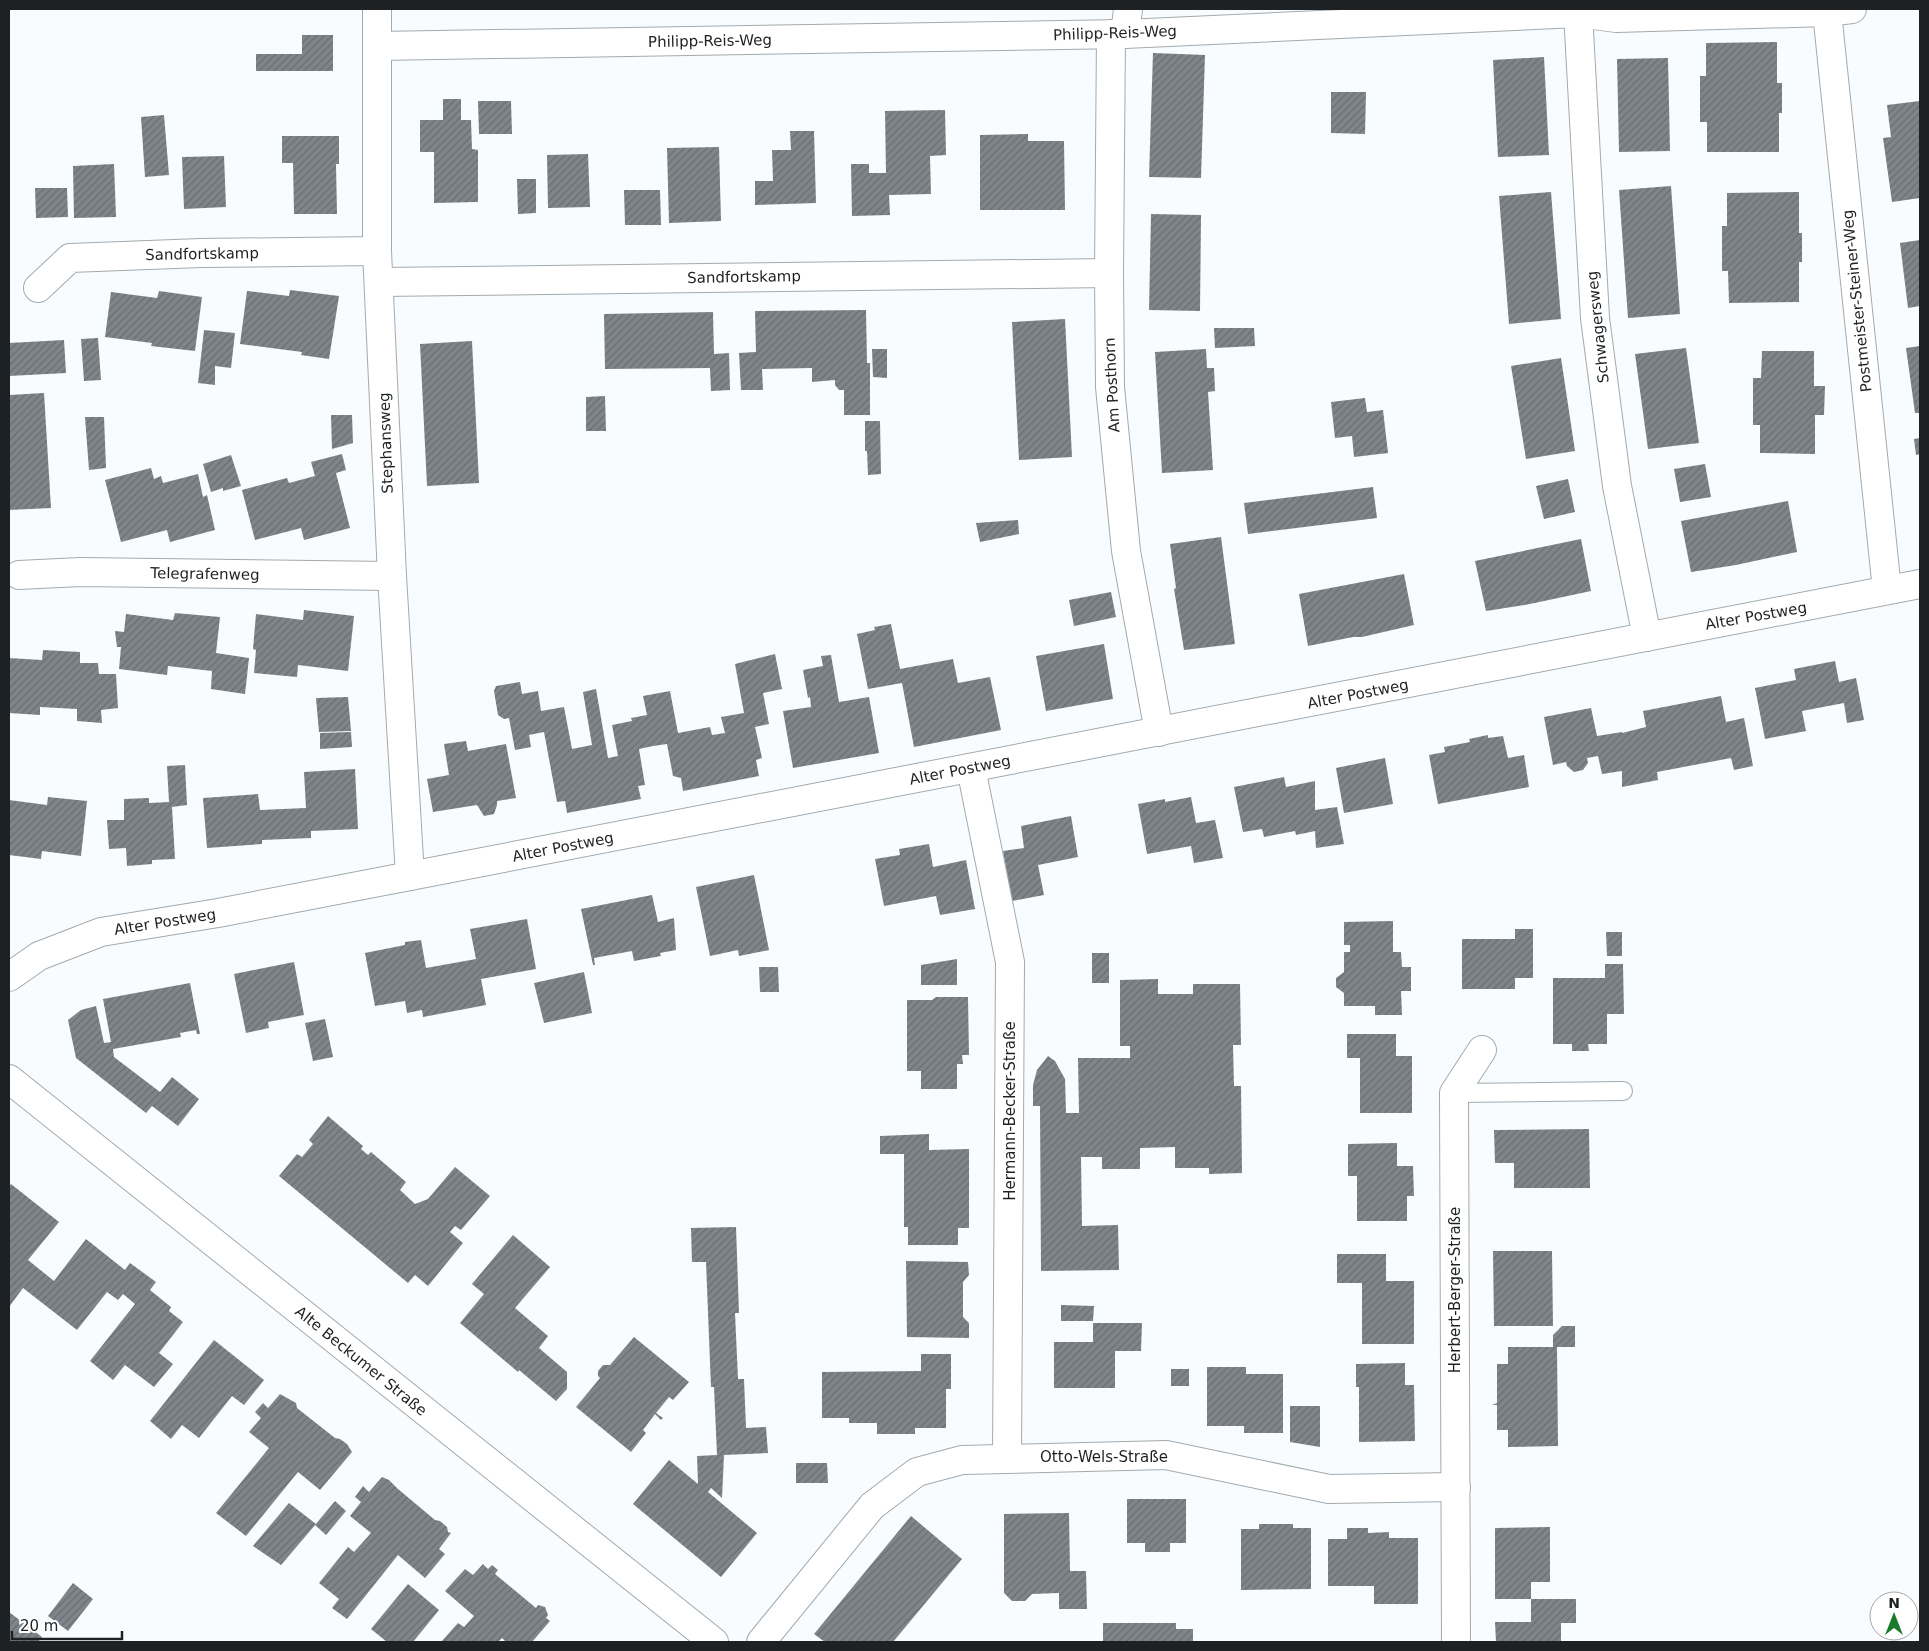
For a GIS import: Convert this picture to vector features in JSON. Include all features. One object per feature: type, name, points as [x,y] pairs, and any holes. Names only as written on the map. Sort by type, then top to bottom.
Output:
[{"type":"street","name":"Stephansweg","points":[[377,9],[377,251],[380,282],[392,576],[410,876]]},
{"type":"street","name":"Philipp-Reis-Weg","points":[[377,46],[1578,13],[1616,18],[1840,10]]},
{"type":"street","name":"Postmeister-Steiner-Weg","points":[[1840,10],[1887,590]]},
{"type":"street","name":"Schwagersweg","points":[[1578,13],[1595,318],[1617,486],[1647,637]]},
{"type":"street","name":"Am Posthorn","points":[[1121,26],[1108,273],[1110,387],[1126,552],[1159,732]]},
{"type":"street","name":"Sandfortskamp","points":[[38,288],[70,258],[377,251]]},
{"type":"street","name":"Sandfortskamp","points":[[380,282],[1108,273]]},
{"type":"street","name":"Telegrafenweg","points":[[19,575],[80,572],[392,576]]},
{"type":"street","name":"Alter Postweg","points":[[9,977],[39,956],[101,932],[218,913],[1920,584]]},
{"type":"street","name":"Hermann-Becker-Straße","points":[[971,768],[1010,962],[1007,1458]]},
{"type":"street","points":[[1454,1093],[1482,1050]]},
{"type":"street","name":"Alte Beckumer Straße","points":[[9,1079],[714,1642]]},
{"type":"street","name":"Herbert-Berger-Straße","points":[[1454,1093],[1456,1487]]},
{"type":"street","name":"Otto-Wels-Straße","points":[[761,1642],[872,1506],[917,1472],[962,1460],[1166,1455],[1329,1489],[1456,1487]]},
{"type":"street","points":[[1456,1487],[1456,1642]]},
{"type":"lane","points":[[1454,1093],[1623,1091]]},
{"type":"building","points":[[302,35],[333,35],[333,71],[256,71],[256,54],[302,54]]},
{"type":"building","points":[[1777,42],[1777,83],[1782,83],[1782,113],[1779,113],[1779,152],[1707,152],[1707,122],[1700,122],[1700,76],[1706,76],[1706,43]]},
{"type":"building","points":[[1153,53],[1205,55],[1201,178],[1149,177]]},
{"type":"building","points":[[1544,57],[1549,155],[1498,157],[1493,60]]},
{"type":"building","points":[[1668,58],[1670,151],[1619,152],[1617,59]]},
{"type":"building","points":[[1331,92],[1366,92],[1365,134],[1331,133]]},
{"type":"building","points":[[443,99],[461,99],[461,120],[471,120],[472,149],[478,150],[478,202],[434,203],[434,152],[420,152],[420,120],[443,120]]},
{"type":"building","points":[[478,101],[511,101],[512,134],[479,134]]},
{"type":"building","points":[[1920,101],[1920,198],[1892,202],[1883,138],[1891,137],[1887,105]]},
{"type":"building","points":[[945,110],[946,155],[930,156],[931,194],[889,195],[890,215],[852,216],[851,164],[869,164],[869,173],[886,173],[885,111]]},
{"type":"building","points":[[164,115],[169,175],[145,177],[141,117]]},
{"type":"building","points":[[790,131],[814,131],[816,203],[755,205],[755,181],[773,181],[772,150],[791,150]]},
{"type":"building","points":[[1028,134],[1028,141],[1064,141],[1065,210],[980,210],[980,135]]},
{"type":"building","points":[[282,136],[339,136],[339,164],[336,164],[337,214],[294,214],[293,163],[282,163]]},
{"type":"building","points":[[719,147],[721,221],[669,223],[667,148]]},
{"type":"building","points":[[588,154],[590,207],[548,208],[547,155]]},
{"type":"building","points":[[224,156],[226,207],[184,209],[182,157]]},
{"type":"building","points":[[114,164],[116,217],[74,218],[73,166]]},
{"type":"building","points":[[517,179],[536,179],[536,213],[518,214]]},
{"type":"building","points":[[1671,186],[1680,314],[1628,318],[1619,190]]},
{"type":"building","points":[[35,188],[67,188],[68,217],[36,218]]},
{"type":"building","points":[[624,190],[660,190],[661,225],[625,225]]},
{"type":"building","points":[[1551,192],[1561,319],[1509,324],[1499,196]]},
{"type":"building","points":[[1799,192],[1799,233],[1802,233],[1802,262],[1799,262],[1799,302],[1729,303],[1728,271],[1722,271],[1722,226],[1727,226],[1727,193]]},
{"type":"building","points":[[1151,214],[1201,215],[1200,311],[1149,310]]},
{"type":"building","points":[[1920,240],[1920,306],[1908,308],[1900,243]]},
{"type":"building","points":[[290,290],[339,296],[329,359],[301,355],[302,352],[240,344],[247,291],[289,296]]},
{"type":"building","points":[[159,291],[202,297],[195,351],[151,346],[152,343],[105,337],[111,292],[157,298]]},
{"type":"building","points":[[866,310],[867,363],[870,363],[870,415],[844,415],[844,390],[839,390],[835,385],[835,380],[812,382],[812,368],[762,369],[763,390],[741,390],[739,353],[756,352],[755,311]]},
{"type":"building","points":[[713,312],[714,354],[729,353],[730,390],[711,391],[710,368],[605,369],[604,314]]},
{"type":"building","points":[[1065,319],[1072,457],[1019,460],[1012,322]]},
{"type":"building","points":[[1214,328],[1254,328],[1255,346],[1215,348]]},
{"type":"building","points":[[204,330],[235,333],[231,368],[215,366],[215,385],[198,383]]},
{"type":"building","points":[[98,338],[101,380],[84,381],[81,339]]},
{"type":"building","points":[[64,340],[66,373],[9,376],[9,343]]},
{"type":"building","points":[[472,341],[479,483],[427,486],[420,344]]},
{"type":"building","points":[[1920,346],[1920,413],[1915,413],[1906,348]]},
{"type":"building","points":[[1686,348],[1699,443],[1648,449],[1635,354]]},
{"type":"building","points":[[872,349],[887,349],[887,378],[873,377]]},
{"type":"building","points":[[1206,349],[1207,368],[1214,368],[1215,391],[1208,392],[1213,470],[1162,473],[1155,352]]},
{"type":"building","points":[[1762,351],[1814,351],[1814,386],[1825,386],[1824,415],[1815,415],[1815,454],[1760,453],[1760,425],[1753,425],[1753,378],[1761,378]]},
{"type":"building","points":[[1561,358],[1575,451],[1526,459],[1511,366]]},
{"type":"building","points":[[44,393],[51,508],[9,510],[9,395]]},
{"type":"building","points":[[605,396],[606,431],[586,431],[586,397]]},
{"type":"building","points":[[1365,398],[1367,412],[1383,410],[1388,453],[1354,457],[1352,436],[1335,438],[1331,402]]},
{"type":"building","points":[[331,415],[352,415],[353,443],[332,449]]},
{"type":"building","points":[[85,417],[104,417],[106,468],[89,470]]},
{"type":"building","points":[[865,421],[880,421],[881,474],[868,475],[867,451],[865,451]]},
{"type":"building","points":[[1920,438],[1920,454],[1916,455],[1914,439]]},
{"type":"building","points":[[342,454],[346,470],[336,473],[350,528],[304,540],[301,528],[255,540],[242,490],[287,478],[289,483],[315,476],[311,462]]},
{"type":"building","points":[[231,455],[241,486],[223,491],[223,488],[211,492],[203,464]]},
{"type":"building","points":[[1705,464],[1711,497],[1680,502],[1674,469]]},
{"type":"building","points":[[151,468],[154,479],[161,476],[163,483],[198,474],[203,497],[207,495],[215,530],[170,542],[167,530],[121,542],[105,480]]},
{"type":"building","points":[[1568,479],[1575,512],[1544,519],[1536,486]]},
{"type":"building","points":[[1373,487],[1377,518],[1248,534],[1244,503]]},
{"type":"building","points":[[1788,501],[1797,552],[1691,572],[1681,521]]},
{"type":"building","points":[[1018,520],[1019,534],[980,542],[976,523]]},
{"type":"building","points":[[1221,537],[1235,644],[1184,650],[1174,589],[1176,588],[1170,544]]},
{"type":"building","points":[[1581,539],[1591,591],[1486,611],[1475,561]]},
{"type":"building","points":[[1404,574],[1414,625],[1362,637],[1308,646],[1299,594]]},
{"type":"building","points":[[1111,592],[1116,617],[1074,626],[1069,600]]},
{"type":"building","points":[[304,610],[354,616],[348,671],[298,665],[297,677],[254,673],[256,650],[253,649],[256,614],[303,620]]},
{"type":"building","points":[[175,613],[220,617],[216,653],[249,658],[245,694],[211,689],[212,671],[168,666],[167,675],[119,669],[121,647],[117,647],[115,631],[124,632],[126,614],[173,620]]},
{"type":"building","points":[[891,624],[900,669],[953,659],[958,683],[990,677],[1001,730],[914,747],[902,683],[868,689],[857,634],[875,630],[874,627]]},
{"type":"building","points":[[1104,644],[1113,699],[1046,711],[1036,656]]},
{"type":"building","points":[[43,650],[80,652],[80,663],[98,663],[99,674],[116,674],[118,708],[101,710],[102,723],[77,721],[77,709],[40,707],[40,715],[9,713],[9,658],[42,660]]},
{"type":"building","points":[[775,654],[782,689],[763,693],[769,724],[755,727],[762,758],[756,760],[759,776],[683,791],[681,778],[673,776],[667,744],[653,746],[639,749],[645,785],[638,786],[641,799],[567,813],[565,801],[557,802],[544,732],[529,735],[531,747],[515,750],[509,718],[504,719],[498,715],[494,691],[496,686],[520,682],[522,694],[538,691],[541,711],[564,707],[572,749],[592,745],[583,692],[596,689],[608,758],[618,756],[612,725],[632,721],[631,718],[647,715],[643,696],[670,691],[678,733],[710,727],[712,735],[725,733],[721,717],[744,713],[735,664]]},
{"type":"building","points":[[831,655],[839,702],[869,697],[879,753],[793,768],[783,711],[811,707],[803,670],[823,666],[821,656]]},
{"type":"building","points":[[1835,661],[1839,682],[1856,678],[1864,720],[1847,723],[1844,703],[1802,711],[1806,731],[1765,739],[1755,688],[1796,680],[1794,669]]},
{"type":"building","points":[[1721,696],[1726,722],[1744,718],[1753,766],[1734,770],[1731,758],[1657,772],[1658,780],[1622,787],[1622,771],[1602,774],[1598,756],[1587,758],[1588,763],[1583,770],[1574,772],[1567,766],[1566,762],[1553,765],[1544,717],[1591,708],[1597,736],[1622,733],[1646,727],[1643,711]]},
{"type":"building","points":[[348,697],[351,731],[319,732],[316,698]]},
{"type":"building","points":[[351,732],[352,747],[320,749],[320,733]]},
{"type":"building","points":[[1488,735],[1488,738],[1503,736],[1508,758],[1524,755],[1529,787],[1438,804],[1429,755],[1445,752],[1444,747],[1470,742],[1469,739]]},
{"type":"building","points":[[466,741],[468,751],[506,744],[516,798],[497,801],[494,814],[484,816],[477,805],[433,812],[427,779],[449,775],[444,744]]},
{"type":"building","points":[[1385,758],[1393,804],[1344,813],[1336,768]]},
{"type":"building","points":[[185,765],[187,805],[172,807],[175,859],[152,860],[152,864],[127,866],[126,848],[109,849],[107,820],[124,820],[124,799],[149,798],[149,803],[169,802],[167,766]]},
{"type":"building","points":[[355,769],[358,829],[311,831],[311,838],[262,840],[262,844],[207,848],[203,798],[258,794],[260,810],[306,808],[304,772]]},
{"type":"building","points":[[1284,777],[1286,787],[1315,781],[1315,810],[1337,807],[1344,844],[1316,848],[1315,831],[1296,835],[1295,831],[1264,837],[1262,829],[1243,832],[1234,787]]},
{"type":"building","points":[[48,797],[87,801],[81,856],[42,851],[41,859],[9,855],[9,800],[47,805]]},
{"type":"building","points":[[1191,797],[1196,823],[1215,820],[1223,858],[1194,863],[1191,846],[1147,854],[1138,804],[1165,799],[1165,802]]},
{"type":"building","points":[[1071,816],[1078,857],[1038,865],[1044,895],[1012,901],[1003,851],[1024,848],[1021,826]]},
{"type":"building","points":[[929,844],[933,867],[966,860],[975,909],[940,915],[936,896],[884,906],[875,859],[900,855],[899,849]]},
{"type":"building","points":[[754,875],[769,950],[739,956],[738,950],[710,956],[696,887]]},
{"type":"building","points":[[652,895],[658,922],[674,918],[676,950],[660,953],[661,956],[634,961],[632,951],[594,958],[595,965],[593,965],[581,909]]},
{"type":"building","points":[[527,919],[536,969],[481,979],[486,1005],[423,1017],[422,1010],[407,1013],[405,1001],[375,1006],[365,953],[405,945],[405,942],[421,940],[426,968],[476,959],[470,929]]},
{"type":"building","points":[[1393,921],[1393,952],[1401,952],[1402,967],[1411,967],[1411,991],[1401,991],[1402,1015],[1375,1015],[1375,1006],[1344,1006],[1344,993],[1336,987],[1336,978],[1344,972],[1344,952],[1350,952],[1350,945],[1344,945],[1344,922]]},
{"type":"building","points":[[1515,929],[1533,929],[1533,978],[1515,978],[1515,989],[1462,989],[1462,939],[1515,939]]},
{"type":"building","points":[[1606,932],[1622,932],[1622,956],[1607,956]]},
{"type":"building","points":[[1092,953],[1109,953],[1109,983],[1092,983]]},
{"type":"building","points":[[957,959],[957,985],[921,985],[921,965]]},
{"type":"building","points":[[294,962],[304,1015],[268,1022],[269,1028],[246,1033],[234,974]]},
{"type":"building","points":[[1605,964],[1623,964],[1624,1014],[1607,1014],[1607,1044],[1588,1044],[1589,1051],[1572,1051],[1572,1044],[1553,1044],[1553,978],[1605,978]]},
{"type":"building","points":[[759,967],[778,967],[779,992],[760,992]]},
{"type":"building","points":[[584,972],[592,1013],[544,1023],[534,983]]},
{"type":"building","points":[[1158,979],[1158,994],[1193,994],[1193,984],[1240,984],[1241,1045],[1233,1045],[1234,1086],[1241,1086],[1242,1173],[1209,1174],[1209,1168],[1175,1168],[1175,1147],[1140,1148],[1140,1169],[1102,1169],[1102,1157],[1081,1157],[1082,1226],[1118,1225],[1119,1270],[1041,1271],[1040,1106],[1033,1106],[1033,1085],[1037,1070],[1048,1056],[1055,1061],[1065,1079],[1066,1113],[1079,1113],[1078,1058],[1130,1058],[1130,1046],[1120,1046],[1120,980]]},
{"type":"building","points":[[190,983],[200,1034],[197,1034],[196,1030],[180,1033],[181,1037],[113,1049],[114,1057],[160,1092],[172,1077],[199,1099],[178,1126],[152,1106],[146,1113],[76,1058],[68,1020],[81,1010],[96,1006],[104,1043],[111,1042],[103,999]]},
{"type":"building","points":[[936,997],[968,997],[969,1055],[962,1055],[963,1064],[957,1064],[957,1089],[921,1089],[921,1071],[907,1071],[907,1000],[932,1000]]},
{"type":"building","points":[[325,1019],[333,1057],[313,1061],[305,1023]]},
{"type":"building","points":[[1347,1034],[1396,1034],[1396,1056],[1412,1056],[1412,1113],[1360,1113],[1360,1058],[1347,1058]]},
{"type":"building","points":[[328,1116],[363,1146],[361,1149],[368,1155],[371,1152],[406,1182],[400,1190],[415,1204],[428,1199],[455,1167],[490,1196],[461,1230],[455,1226],[450,1232],[463,1243],[428,1286],[415,1275],[408,1283],[279,1176],[297,1154],[302,1157],[313,1144],[309,1140]]},
{"type":"building","points":[[1589,1129],[1590,1188],[1514,1188],[1514,1163],[1495,1163],[1494,1130]]},
{"type":"building","points":[[929,1134],[929,1150],[969,1149],[969,1228],[958,1228],[958,1245],[908,1245],[908,1227],[904,1227],[904,1154],[880,1154],[880,1136]]},
{"type":"building","points":[[1397,1143],[1397,1166],[1413,1166],[1414,1196],[1407,1196],[1407,1221],[1357,1221],[1357,1176],[1348,1176],[1348,1144]]},
{"type":"building","points":[[11,1184],[59,1222],[28,1260],[54,1281],[86,1239],[125,1270],[130,1263],[156,1282],[150,1290],[171,1307],[169,1311],[183,1322],[159,1353],[173,1364],[154,1387],[125,1365],[113,1380],[90,1361],[135,1304],[123,1294],[118,1300],[107,1292],[77,1330],[23,1288],[9,1307],[9,1187]]},
{"type":"building","points":[[736,1227],[739,1313],[735,1313],[738,1379],[744,1379],[746,1428],[766,1427],[768,1453],[724,1455],[722,1498],[711,1488],[708,1492],[757,1533],[721,1577],[633,1504],[669,1460],[698,1484],[697,1456],[717,1455],[714,1387],[711,1387],[706,1262],[692,1262],[691,1228]]},
{"type":"building","points":[[513,1235],[550,1267],[515,1308],[548,1336],[539,1348],[567,1372],[567,1389],[556,1401],[460,1323],[484,1294],[472,1284]]},
{"type":"building","points":[[1493,1251],[1552,1251],[1553,1326],[1494,1326]]},
{"type":"building","points":[[1337,1254],[1386,1254],[1386,1281],[1414,1281],[1414,1344],[1362,1344],[1362,1283],[1337,1283]]},
{"type":"building","points":[[906,1261],[968,1262],[969,1275],[963,1282],[963,1317],[969,1323],[969,1338],[907,1337]]},
{"type":"building","points":[[1061,1305],[1094,1306],[1093,1321],[1061,1321]]},
{"type":"building","points":[[1093,1323],[1142,1323],[1141,1351],[1115,1351],[1115,1388],[1054,1388],[1054,1342],[1093,1342]]},
{"type":"building","points":[[1562,1326],[1575,1326],[1575,1347],[1557,1347],[1558,1446],[1508,1447],[1508,1430],[1497,1430],[1497,1405],[1492,1405],[1497,1403],[1497,1364],[1508,1364],[1508,1347],[1553,1347],[1553,1335]]},
{"type":"building","points":[[634,1337],[689,1382],[673,1400],[669,1397],[656,1413],[663,1418],[661,1420],[655,1414],[643,1430],[646,1433],[631,1452],[576,1407],[600,1378],[598,1371],[603,1365],[610,1365]]},
{"type":"building","points":[[214,1340],[264,1380],[244,1405],[232,1396],[199,1438],[182,1425],[171,1439],[150,1421]]},
{"type":"building","points":[[921,1354],[951,1354],[951,1389],[946,1389],[946,1428],[915,1428],[915,1434],[877,1434],[877,1423],[849,1423],[849,1418],[822,1418],[822,1372],[921,1371]]},
{"type":"building","points":[[1405,1363],[1405,1385],[1414,1385],[1415,1441],[1359,1442],[1359,1387],[1356,1387],[1356,1364]]},
{"type":"building","points":[[1207,1367],[1246,1367],[1246,1374],[1283,1374],[1283,1433],[1244,1433],[1244,1426],[1207,1426]]},
{"type":"building","points":[[1171,1369],[1189,1369],[1189,1386],[1171,1386]]},
{"type":"building","points":[[280,1394],[296,1403],[297,1408],[335,1438],[347,1444],[352,1452],[320,1490],[298,1472],[246,1536],[216,1513],[269,1448],[249,1432],[261,1418],[255,1412],[263,1403],[268,1408]]},
{"type":"building","points":[[1290,1406],[1320,1406],[1320,1447],[1290,1442]]},
{"type":"building","points":[[796,1463],[827,1463],[828,1483],[796,1483]]},
{"type":"building","points":[[382,1477],[389,1480],[435,1520],[440,1521],[447,1527],[448,1532],[451,1533],[439,1549],[445,1554],[425,1578],[398,1555],[347,1619],[332,1608],[339,1599],[319,1583],[348,1547],[354,1552],[371,1533],[350,1516],[361,1502],[355,1497],[363,1486],[369,1492]]},
{"type":"building","points":[[1127,1499],[1186,1499],[1186,1543],[1170,1543],[1170,1552],[1145,1552],[1145,1543],[1127,1543]]},
{"type":"building","points":[[335,1501],[346,1511],[326,1535],[315,1525]]},
{"type":"building","points":[[289,1503],[316,1524],[281,1565],[253,1546]]},
{"type":"building","points":[[1069,1513],[1070,1571],[1086,1571],[1087,1609],[1059,1609],[1059,1593],[1032,1594],[1025,1601],[1012,1601],[1004,1593],[1004,1514]]},
{"type":"building","points":[[911,1516],[962,1559],[893,1642],[825,1642],[814,1634]]},
{"type":"building","points":[[1259,1524],[1293,1524],[1293,1528],[1311,1528],[1311,1589],[1241,1590],[1241,1529],[1259,1529]]},
{"type":"building","points":[[1550,1527],[1550,1582],[1531,1582],[1531,1599],[1495,1599],[1495,1528]]},
{"type":"building","points":[[1347,1528],[1368,1528],[1368,1533],[1389,1532],[1389,1538],[1418,1538],[1418,1604],[1374,1604],[1374,1586],[1328,1586],[1328,1539],[1347,1539]]},
{"type":"building","points":[[483,1564],[488,1569],[492,1565],[498,1570],[495,1574],[536,1608],[538,1605],[545,1607],[548,1615],[546,1618],[550,1621],[532,1642],[506,1642],[502,1638],[498,1642],[441,1642],[458,1623],[464,1627],[474,1616],[445,1591],[465,1569],[473,1575]]},
{"type":"building","points":[[73,1583],[93,1599],[68,1631],[48,1616]]},
{"type":"building","points":[[408,1584],[439,1610],[413,1642],[387,1642],[371,1629]]},
{"type":"building","points":[[1531,1599],[1576,1599],[1576,1623],[1561,1623],[1561,1642],[1496,1642],[1495,1622],[1531,1622]]},
{"type":"building","points":[[9,1612],[42,1637],[38,1642],[9,1642]]},
{"type":"building","points":[[1103,1623],[1176,1623],[1176,1629],[1193,1629],[1193,1642],[1103,1642]]}]
